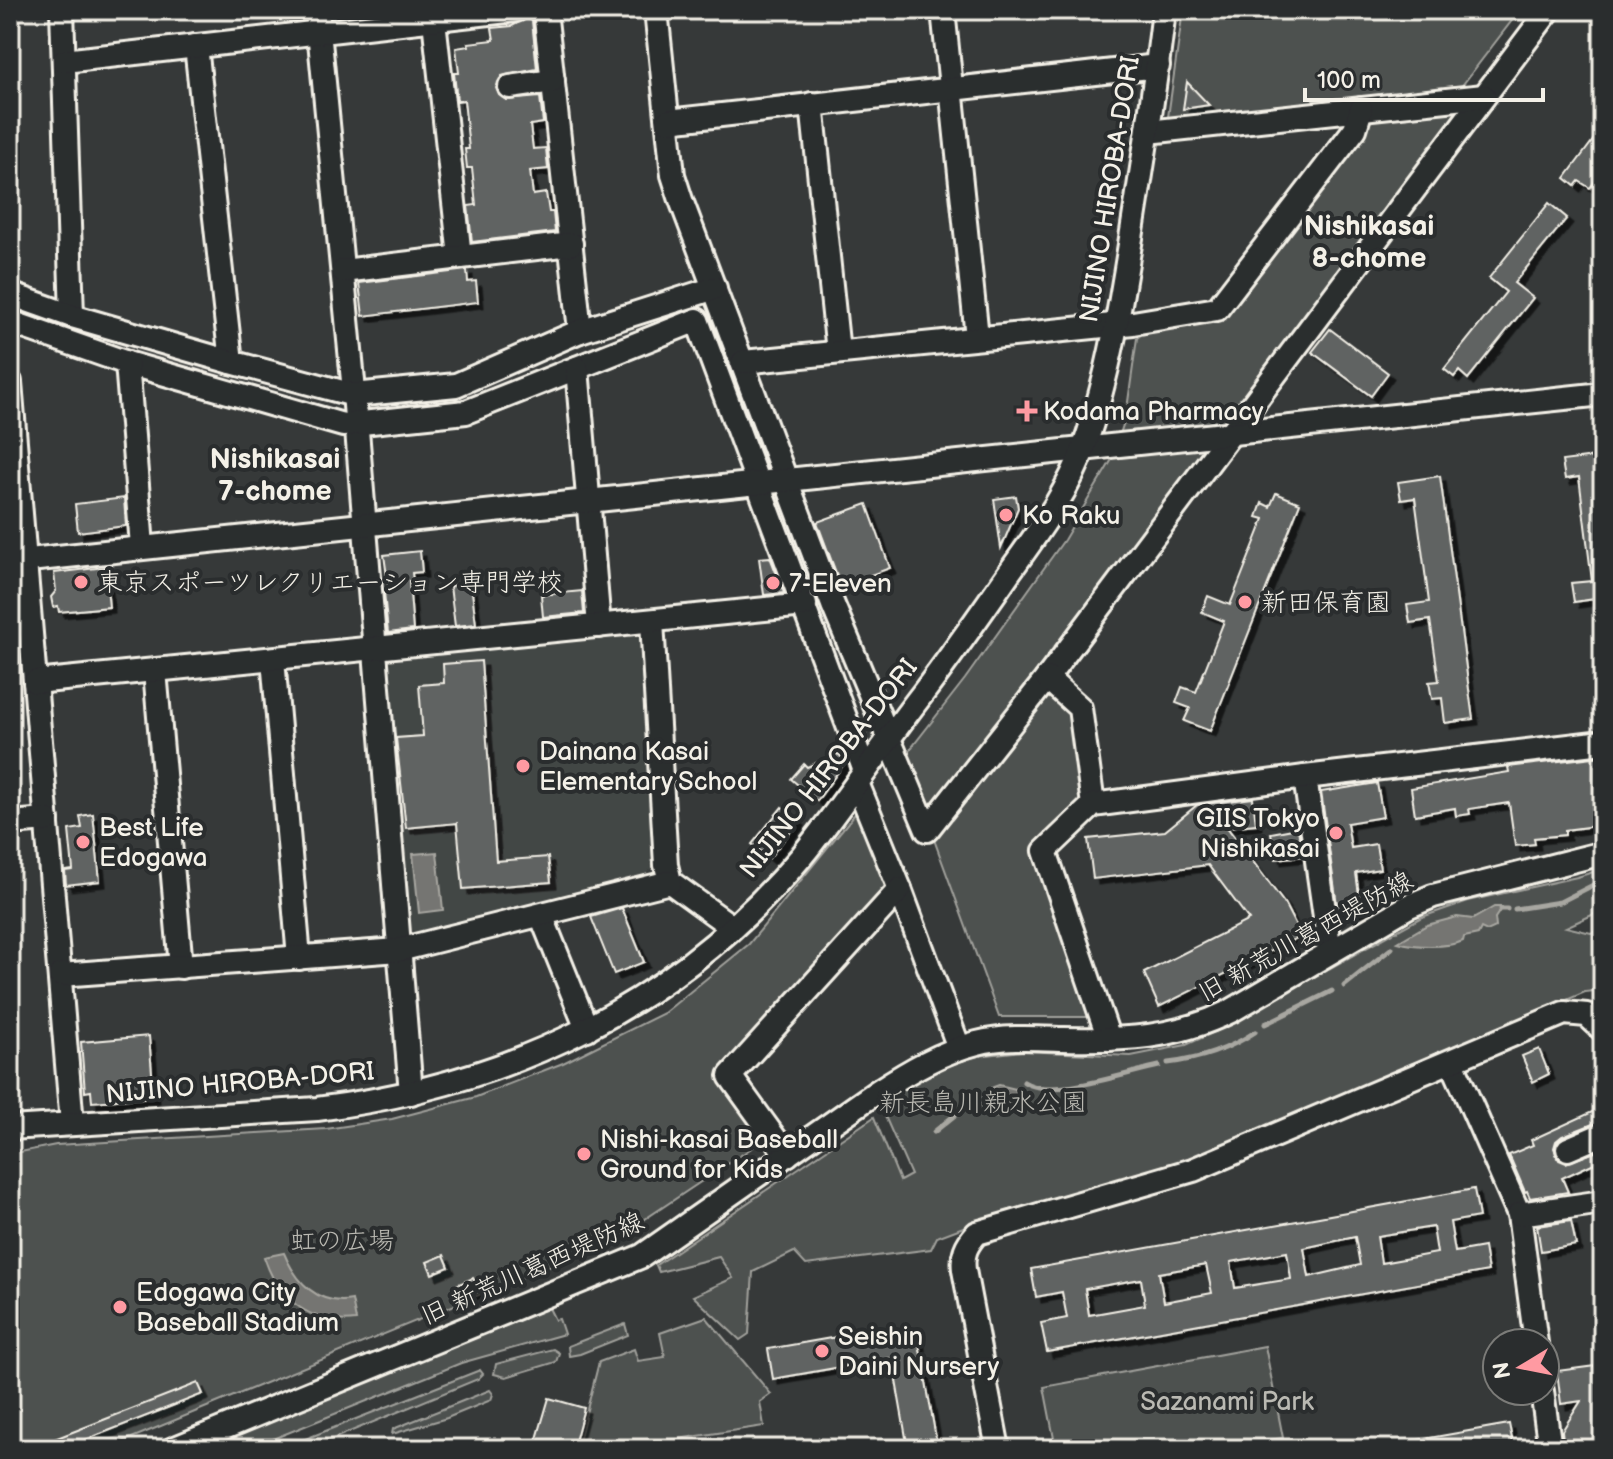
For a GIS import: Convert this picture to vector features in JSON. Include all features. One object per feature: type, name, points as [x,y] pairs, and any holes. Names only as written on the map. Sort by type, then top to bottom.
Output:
[{"type":"street","points":[[62,10],[72,316]]},
{"type":"street","points":[[64,61],[196,46],[318,21],[434,20],[516,10]]},
{"type":"street","points":[[545,10],[580,331]]},
{"type":"street","points":[[656,10],[673,175],[833,605],[927,830],[1047,678],[1549,10]]},
{"type":"street","points":[[943,10],[977,337]]},
{"type":"street","name":"NIJINO HIROBA-DORI","points":[[10,1128],[317,1109],[411,1093],[501,1067],[587,1029],[663,982],[732,927],[768,893],[801,856],[943,667],[1043,525],[1072,475],[1083,448],[1118,324],[1164,10]]},
{"type":"street","points":[[434,20],[460,257]]},
{"type":"street","points":[[318,21],[354,395],[411,1093]]},
{"type":"street","points":[[196,46],[231,362]]},
{"type":"street","points":[[668,121],[1158,66]]},
{"type":"street","points":[[510,87],[553,81]]},
{"type":"street","points":[[1148,132],[1484,96]]},
{"type":"street","points":[[812,104],[838,352]]},
{"type":"street","points":[[743,362],[1118,324],[1217,309],[1355,129],[1361,109]]},
{"type":"street","points":[[343,271],[571,244]]},
{"type":"street","points":[[10,294],[72,316],[354,395],[456,385],[580,331],[715,288]]},
{"type":"street","points":[[10,322],[127,363],[343,425],[466,412],[697,320],[805,605],[861,777],[959,1048]]},
{"type":"street","points":[[127,363],[142,546]]},
{"type":"street","points":[[577,368],[599,626]]},
{"type":"street","points":[[10,382],[18,561],[35,682],[72,1124]]},
{"type":"street","points":[[18,561],[1603,394]]},
{"type":"street","points":[[35,682],[805,605]]},
{"type":"street","points":[[652,621],[666,865],[670,882],[732,927]]},
{"type":"street","points":[[273,659],[299,958]]},
{"type":"street","points":[[155,671],[181,967]]},
{"type":"street","points":[[1047,678],[1080,708],[1093,805]]},
{"type":"street","points":[[1109,1039],[1045,851],[1093,805],[1603,742]]},
{"type":"street","points":[[1305,777],[1330,952]]},
{"type":"street","points":[[10,823],[47,820]]},
{"type":"street","name":"旧 新荒川葛西堤防線","points":[[173,1449],[642,1256],[903,1075],[959,1048],[1014,1038],[1109,1039],[1175,1033],[1204,1025],[1409,906],[1433,896],[1603,853]]},
{"type":"street","points":[[60,975],[399,950],[670,882]]},
{"type":"street","points":[[787,1155],[730,1076],[900,889]]},
{"type":"street","points":[[541,915],[587,1029]]},
{"type":"street","points":[[998,1449],[964,1270],[963,1256],[968,1242],[977,1233],[1193,1170],[1564,1013],[1587,1015],[1603,1030]]},
{"type":"street","points":[[1452,1062],[1519,1214],[1534,1327]]},
{"type":"street","points":[[1568,1149],[1603,1134]]},
{"type":"street","points":[[1519,1214],[1603,1202]]},
{"type":"street","points":[[1544,1407],[1550,1449]]},
{"type":"shaded area","name":"Dainana Kasai Elementary School","points":[[634,635],[645,642],[653,867],[646,874],[417,934],[409,929],[387,666],[393,659]]},
{"type":"shaded area","points":[[437,852],[443,910],[419,913],[413,854]]},
{"type":"shaded area","points":[[1494,907],[1501,907],[1495,918],[1496,927],[1487,931],[1481,928],[1478,934],[1464,937],[1463,941],[1431,946],[1398,942],[1427,925],[1457,917],[1473,919]]},
{"type":"shaded area","points":[[999,1085],[1016,1089],[1017,1102],[1007,1114],[988,1117],[981,1107],[982,1098],[988,1090]]},
{"type":"shaded area","points":[[284,1253],[295,1273],[310,1290],[329,1299],[352,1300],[356,1320],[311,1314],[287,1297],[264,1257]]},
{"type":"green space","points":[[1183,10],[1520,10],[1457,92],[1173,124],[1168,117]]},
{"type":"green space","points":[[1460,104],[1461,110],[1042,682],[1072,709],[1082,808],[1037,852],[1090,1017],[999,1017],[906,763],[909,751],[965,679],[1064,540],[1111,461],[1126,416],[1137,338],[1142,334],[1220,315],[1376,114]]},
{"type":"green space","name":"虹の広場","points":[[858,810],[900,889],[723,1075],[758,1132],[756,1145],[615,1239],[105,1449],[10,1449],[10,1154],[56,1145],[326,1129],[392,1119],[476,1097],[563,1063],[664,1013],[749,944]]},
{"type":"green space","name":"新長島川親水公園","points":[[1603,869],[1603,910],[1566,927],[1591,933],[1603,928],[1603,990],[1585,992],[1206,1156],[974,1223],[937,1237],[931,1249],[806,1265],[794,1252],[753,1272],[749,1334],[740,1340],[693,1296],[733,1278],[719,1257],[659,1272],[656,1265],[874,1117],[900,1181],[911,1175],[880,1105],[928,1073],[977,1056],[1023,1051],[1131,1056],[1186,1045],[1221,1029],[1422,917],[1468,901]]},
{"type":"green space","points":[[549,1308],[555,1320],[559,1319],[564,1334],[461,1363],[248,1449],[203,1449]]},
{"type":"green space","points":[[706,1317],[771,1394],[760,1402],[764,1426],[652,1443],[651,1449],[577,1449],[599,1362],[634,1349],[638,1361],[665,1357],[660,1333]]},
{"type":"green space","points":[[625,1324],[628,1335],[569,1356],[568,1346]]},
{"type":"green space","name":"Sazanami Park","points":[[1265,1346],[1283,1438],[1254,1442],[1244,1449],[1056,1449],[1044,1387]]},
{"type":"green space","points":[[553,1349],[559,1353],[556,1362],[506,1377],[494,1374],[496,1364]]},
{"type":"green space","points":[[480,1370],[483,1374],[478,1379],[308,1449],[280,1449]]},
{"type":"green space","points":[[490,1390],[493,1394],[491,1400],[447,1418],[392,1434],[393,1429]]},
{"type":"building","points":[[527,18],[532,21],[537,69],[502,76],[496,88],[506,100],[540,97],[543,123],[530,125],[533,149],[546,148],[548,169],[530,171],[533,195],[546,193],[549,212],[553,212],[555,232],[472,242],[468,206],[476,205],[472,168],[467,168],[465,149],[469,149],[464,100],[457,101],[454,73],[459,73],[456,48],[469,46],[468,43],[494,40],[492,28],[512,26]]},
{"type":"building","points":[[1187,82],[1209,105],[1183,109]]},
{"type":"building","points":[[1603,127],[1603,170],[1590,188],[1579,181],[1575,186],[1565,178]]},
{"type":"building","points":[[1549,203],[1567,218],[1514,283],[1533,298],[1468,379],[1459,371],[1454,377],[1444,369],[1506,292],[1489,278]]},
{"type":"building","points":[[467,270],[468,282],[476,281],[478,302],[363,316],[359,283]]},
{"type":"building","points":[[1330,329],[1388,373],[1371,396],[1312,352]]},
{"type":"building","points":[[1603,456],[1603,602],[1595,602],[1595,599],[1574,602],[1571,583],[1592,581],[1579,477],[1565,479],[1562,461]]},
{"type":"building","points":[[1440,476],[1473,719],[1445,723],[1442,698],[1432,699],[1429,682],[1439,681],[1430,620],[1410,623],[1407,605],[1429,602],[1415,498],[1401,500],[1398,482]]},
{"type":"building","points":[[1276,493],[1300,503],[1210,731],[1184,721],[1190,708],[1176,703],[1182,687],[1196,692],[1224,621],[1202,612],[1208,596],[1230,605],[1264,519],[1257,517],[1262,503],[1270,507]]},
{"type":"building","points":[[1016,496],[1018,508],[1001,548],[994,499]]},
{"type":"building","name":"東京スポーツレクリエーション専門学校","points":[[124,498],[126,526],[78,532],[75,504]]},
{"type":"building","points":[[867,504],[890,568],[841,586],[817,522]]},
{"type":"building","points":[[420,551],[422,572],[412,573],[413,581],[409,581],[413,630],[388,633],[384,592],[389,591],[384,555]]},
{"type":"building","points":[[770,557],[784,593],[764,595],[759,558]]},
{"type":"building","name":"東京スポーツレクリエーション専門学校","points":[[105,567],[109,607],[59,612],[58,606],[53,607],[51,597],[56,591],[54,573]]},
{"type":"building","points":[[471,584],[476,624],[455,626],[450,586]]},
{"type":"building","points":[[582,591],[584,613],[543,617],[541,595]]},
{"type":"building","points":[[481,661],[496,861],[548,857],[551,882],[463,889],[457,823],[406,828],[396,738],[423,736],[419,685],[444,683],[443,664]]},
{"type":"building","points":[[838,754],[846,761],[817,801],[791,779],[804,764],[807,767]]},
{"type":"building","points":[[1602,756],[1603,825],[1565,830],[1565,835],[1534,838],[1535,844],[1515,846],[1509,803],[1469,809],[1470,814],[1456,816],[1455,808],[1415,815],[1411,788],[1509,772],[1508,767]]},
{"type":"building","name":"GIIS Tokyo Nishikasai","points":[[1377,783],[1383,817],[1347,823],[1351,848],[1376,844],[1380,869],[1356,873],[1361,909],[1338,912],[1321,792]]},
{"type":"building","points":[[1253,798],[1256,824],[1227,827],[1284,903],[1301,936],[1159,1007],[1144,973],[1249,920],[1208,865],[1093,879],[1088,839],[1165,831],[1197,805]]},
{"type":"building","points":[[782,807],[799,821],[769,858],[752,844]]},
{"type":"building","name":"Best Life Edogawa","points":[[93,814],[100,881],[66,885],[65,871],[73,870],[69,830],[82,828],[80,816]]},
{"type":"building","points":[[1298,828],[1302,856],[1276,859],[1271,833]]},
{"type":"building","points":[[622,908],[644,962],[614,974],[591,917]]},
{"type":"building","points":[[149,1036],[154,1097],[92,1102],[91,1091],[85,1092],[81,1042]]},
{"type":"building","points":[[1539,1049],[1549,1074],[1533,1082],[1522,1056]]},
{"type":"building","points":[[1603,1107],[1603,1120],[1562,1136],[1554,1148],[1559,1160],[1566,1163],[1603,1149],[1603,1159],[1562,1178],[1568,1192],[1530,1198],[1509,1155],[1533,1145],[1531,1140]]},
{"type":"building","points":[[1474,1189],[1479,1217],[1450,1222],[1455,1252],[1484,1247],[1488,1271],[1047,1352],[1041,1323],[1067,1318],[1062,1292],[1036,1297],[1031,1269]],"holes":[[[1433,1227],[1437,1253],[1381,1263],[1377,1236]],[[1355,1237],[1360,1265],[1309,1277],[1304,1248]],[[1287,1252],[1291,1279],[1235,1288],[1231,1262]],[[1206,1265],[1212,1293],[1164,1302],[1159,1273]],[[1141,1279],[1145,1305],[1089,1315],[1085,1289]]]},
{"type":"building","points":[[1571,1221],[1576,1245],[1541,1251],[1537,1226]]},
{"type":"building","points":[[444,1255],[449,1267],[432,1274],[427,1262]]},
{"type":"building","points":[[473,1278],[479,1291],[459,1299],[454,1286]]},
{"type":"building","points":[[877,1330],[880,1344],[918,1338],[938,1449],[908,1449],[892,1358],[773,1379],[768,1349]]},
{"type":"building","points":[[1603,1365],[1603,1449],[1564,1449],[1562,1431],[1581,1401],[1561,1404],[1561,1370]]},
{"type":"building","points":[[198,1383],[203,1394],[62,1449],[29,1449]]},
{"type":"building","points":[[549,1398],[584,1408],[573,1449],[534,1449]]},
{"type":"building","points":[[1509,1424],[1514,1449],[1406,1449],[1406,1442]]},
{"type":"waterway","points":[[1515,909],[1560,902],[1603,880]]},
{"type":"waterway","points":[[1501,909],[1507,909]]},
{"type":"waterway","points":[[1344,986],[1392,948]]},
{"type":"waterway","points":[[1265,1024],[1332,991]]},
{"type":"waterway","points":[[1168,1063],[1214,1053],[1255,1032]]},
{"type":"waterway","points":[[1024,1082],[1036,1087],[1071,1086],[1159,1066]]},
{"type":"waterway","points":[[934,1132],[966,1106]]},
{"type":"place","name":"Kodama Pharmacy","points":[[1027,411]]},
{"type":"place","name":"Ko Raku","points":[[1006,515]]},
{"type":"place","name":"東京スポーツレクリエーション専門学校","points":[[81,582]]},
{"type":"place","name":"7-Eleven","points":[[773,583]]},
{"type":"place","name":"新田保育園","points":[[1245,602]]},
{"type":"place","name":"Dainana Kasai Elementary School","points":[[523,766]]},
{"type":"place","name":"GIIS Tokyo Nishikasai","points":[[1336,833]]},
{"type":"place","name":"Best Life Edogawa","points":[[83,842]]},
{"type":"place","name":"Nishi-kasai Baseball Ground for Kids","points":[[584,1154]]},
{"type":"place","name":"Edogawa City Baseball Stadium","points":[[120,1307]]},
{"type":"place","name":"Seishin Daini Nursery","points":[[822,1351]]},
{"type":"district","name":"Nishikasai 8-chome","points":[[1369,241]]},
{"type":"district","name":"Nishikasai 7-chome","points":[[275,474]]}]
